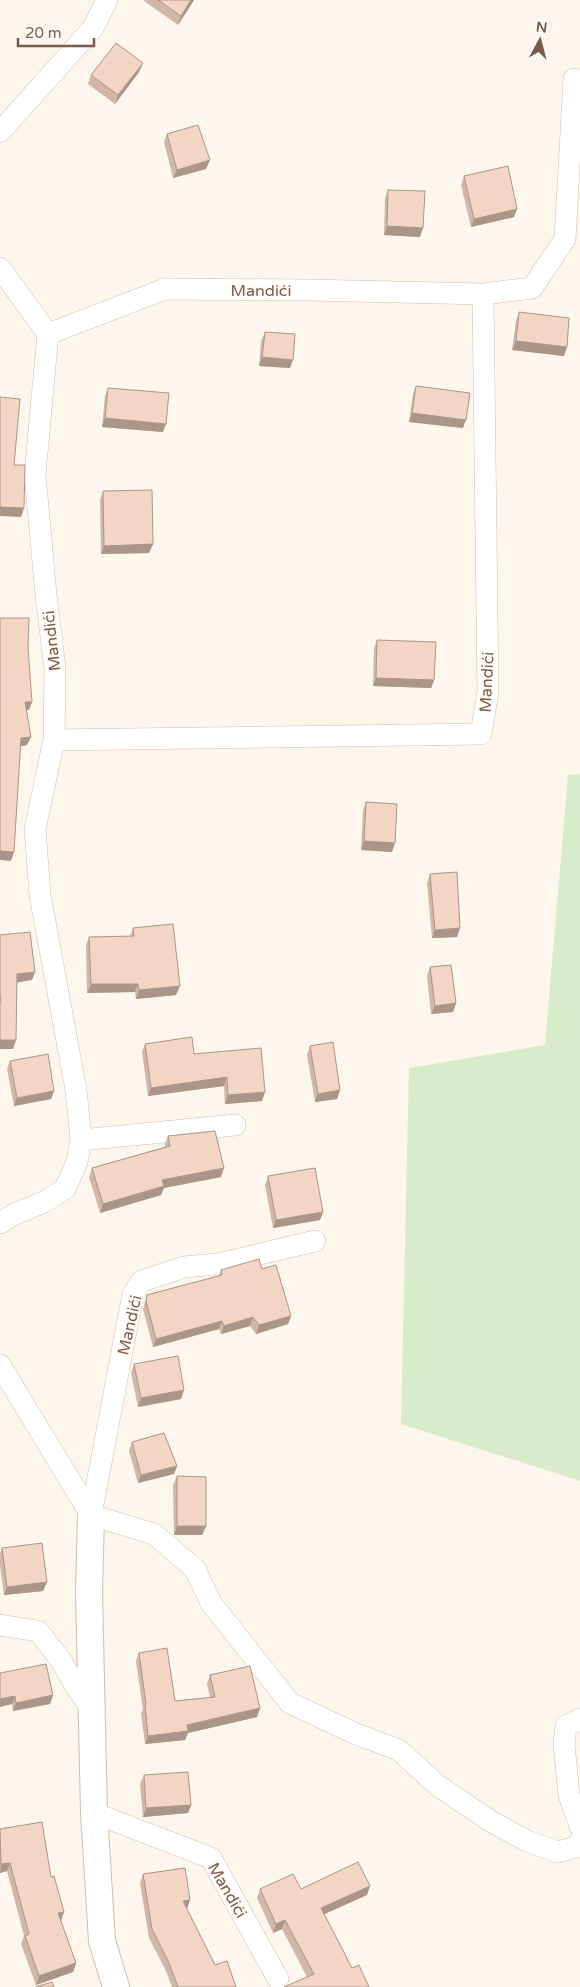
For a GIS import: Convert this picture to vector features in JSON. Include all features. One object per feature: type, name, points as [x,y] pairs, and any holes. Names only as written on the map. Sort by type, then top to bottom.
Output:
[{"type":"street","points":[[0,132],[93,28],[107,0]]},
{"type":"street","name":"Mandići","points":[[0,1223],[65,1190],[78,1162],[81,1140],[76,1090],[40,895],[35,829],[54,740],[55,668],[35,474],[48,334],[165,289],[483,294],[532,288],[565,239],[574,79]]},
{"type":"street","points":[[0,268],[48,334]]},
{"type":"street","name":"Mandići","points":[[54,740],[481,734],[488,692],[483,294]]},
{"type":"street","points":[[81,1140],[235,1125]]},
{"type":"street","name":"Mandići","points":[[116,1987],[102,1940],[94,1813],[88,1592],[91,1515],[133,1294],[142,1281],[184,1266],[218,1264],[315,1241]]},
{"type":"street","points":[[0,1365],[91,1515],[154,1534],[195,1569],[211,1603],[290,1703],[354,1733],[399,1750],[437,1785],[492,1822],[527,1841],[558,1852],[579,1846],[580,1841]]},
{"type":"street","points":[[0,1625],[38,1631],[60,1659],[78,1690],[92,1709]]},
{"type":"street","points":[[580,1719],[566,1726],[564,1744],[569,1795],[580,1826]]},
{"type":"street","name":"Mandići","points":[[94,1813],[211,1858],[278,1979]]},
{"type":"green space","points":[[580,774],[580,1481],[401,1424],[409,1068],[545,1045],[568,775]]},
{"type":"building","points":[[158,0],[191,0],[181,16]]},
{"type":"building","points":[[116,43],[143,63],[118,95],[91,75]]},
{"type":"building","points":[[198,125],[210,160],[177,170],[167,134]]},
{"type":"building","points":[[508,166],[517,209],[474,219],[464,176]]},
{"type":"building","points":[[388,190],[425,191],[423,228],[387,226]]},
{"type":"building","points":[[519,312],[569,318],[567,347],[516,341]]},
{"type":"building","points":[[265,332],[295,334],[293,360],[262,357]]},
{"type":"building","points":[[416,386],[470,393],[466,420],[412,413]]},
{"type":"building","points":[[108,388],[169,393],[166,424],[105,418]]},
{"type":"building","points":[[0,397],[20,399],[14,465],[25,465],[24,508],[0,507]]},
{"type":"building","points":[[152,490],[153,544],[104,546],[103,491]]},
{"type":"building","points":[[0,618],[29,618],[28,648],[32,702],[25,702],[31,737],[21,738],[14,852],[0,851]]},
{"type":"building","points":[[377,640],[436,642],[434,680],[376,678]]},
{"type":"building","points":[[366,802],[397,804],[395,843],[364,841]]},
{"type":"building","points":[[457,872],[460,928],[435,930],[430,874]]},
{"type":"building","points":[[173,924],[180,986],[139,990],[138,984],[91,984],[89,937],[134,936],[133,928]]},
{"type":"building","points":[[30,932],[35,972],[17,974],[16,1040],[0,1040],[0,935]]},
{"type":"building","points":[[451,965],[456,1003],[435,1006],[430,967]]},
{"type":"building","points":[[192,1037],[194,1054],[261,1048],[265,1092],[228,1095],[227,1077],[151,1088],[145,1044]]},
{"type":"building","points":[[333,1042],[340,1090],[318,1094],[310,1046]]},
{"type":"building","points":[[48,1054],[54,1091],[17,1098],[10,1061]]},
{"type":"building","points":[[215,1131],[224,1168],[162,1180],[164,1186],[103,1204],[92,1168],[170,1146],[168,1136]]},
{"type":"building","points":[[315,1168],[323,1212],[276,1220],[268,1176]]},
{"type":"building","points":[[259,1259],[262,1269],[276,1265],[291,1316],[259,1325],[253,1317],[224,1326],[222,1321],[156,1339],[146,1301],[147,1295],[222,1275],[221,1270]]},
{"type":"building","points":[[178,1356],[184,1390],[141,1398],[134,1364]]},
{"type":"building","points":[[164,1433],[177,1466],[141,1475],[132,1442]]},
{"type":"building","points":[[177,1476],[206,1477],[206,1526],[177,1526]]},
{"type":"building","points":[[42,1543],[47,1582],[7,1587],[2,1548]]},
{"type":"building","points":[[167,1648],[175,1701],[215,1697],[210,1675],[250,1666],[260,1708],[187,1725],[188,1731],[148,1736],[139,1653]]},
{"type":"building","points":[[46,1664],[53,1695],[16,1703],[15,1696],[0,1699],[0,1673]]},
{"type":"building","points":[[188,1772],[191,1805],[146,1808],[144,1775]]},
{"type":"building","points":[[42,1822],[51,1877],[54,1876],[64,1912],[58,1913],[76,1963],[39,1976],[25,1936],[29,1934],[10,1863],[1,1864],[0,1829]]},
{"type":"building","points":[[358,1862],[370,1886],[321,1908],[352,1968],[359,1965],[369,1987],[284,1987],[314,1974],[285,1920],[276,1924],[260,1889],[293,1874],[301,1889]]},
{"type":"building","points":[[185,1868],[190,1900],[183,1901],[215,1965],[227,1961],[236,1987],[178,1987],[169,1963],[152,1929],[143,1874]]},
{"type":"building","points":[[52,1982],[54,1987],[35,1987]]}]
